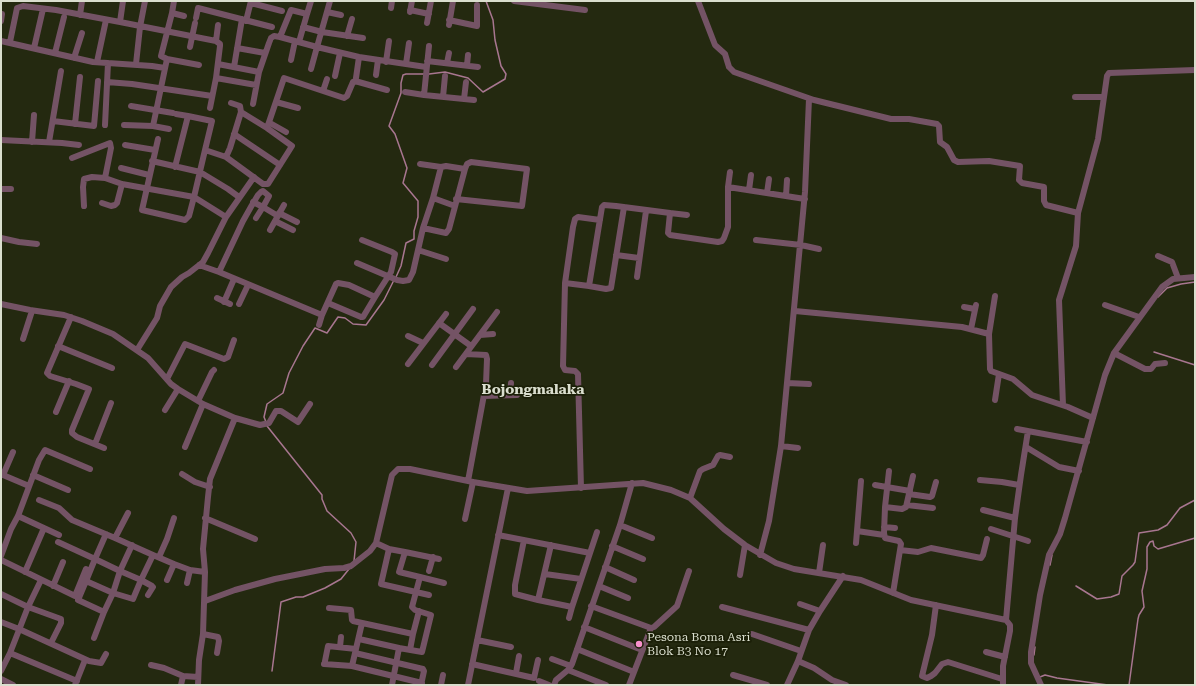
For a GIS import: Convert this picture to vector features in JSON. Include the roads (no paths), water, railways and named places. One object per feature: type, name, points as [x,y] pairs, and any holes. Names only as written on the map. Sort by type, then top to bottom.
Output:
[{"type":"street","points":[[80,15],[82,1]]},
{"type":"street","points":[[120,22],[123,1]]},
{"type":"street","points":[[136,64],[140,27],[145,1]]},
{"type":"street","points":[[174,1],[161,56],[167,59],[199,65]]},
{"type":"street","points":[[190,47],[199,1]]},
{"type":"street","points":[[291,60],[303,27],[310,1]]},
{"type":"street","points":[[311,69],[330,1]]},
{"type":"street","points":[[391,8],[392,1]]},
{"type":"street","points":[[412,1],[410,11],[429,14]]},
{"type":"street","points":[[427,23],[432,1]]},
{"type":"street","points":[[453,1],[449,22],[477,26],[477,5]]},
{"type":"street","points":[[514,1],[552,3],[574,9],[586,10]]},
{"type":"street","points":[[574,9],[575,1]]},
{"type":"street","points":[[698,1],[715,45],[725,54],[731,70],[809,99],[885,117],[909,119],[936,124],[939,126],[940,142],[947,147],[954,160],[958,162],[989,161],[1020,166],[1019,180],[1022,183],[1044,187],[1044,201],[1046,205],[1078,213]]},
{"type":"street","points":[[234,67],[244,20],[251,2],[282,11]]},
{"type":"street","points":[[10,42],[17,8],[20,6],[120,22],[216,41],[220,44],[220,46],[210,108]]},
{"type":"street","points":[[198,8],[272,27]]},
{"type":"street","points":[[34,48],[43,9]]},
{"type":"street","points":[[280,37],[291,10],[307,14]]},
{"type":"street","points":[[327,12],[341,15]]},
{"type":"street","points":[[172,13],[184,16]]},
{"type":"street","points":[[1,21],[2,14]]},
{"type":"street","points":[[55,53],[64,17]]},
{"type":"street","points":[[347,36],[352,19]]},
{"type":"street","points":[[96,62],[106,20]]},
{"type":"street","points":[[216,41],[218,25]]},
{"type":"street","points":[[303,27],[322,32],[363,38]]},
{"type":"street","points":[[74,58],[82,33]]},
{"type":"street","points":[[253,104],[259,72],[271,38],[274,36],[340,53],[386,62],[406,64],[426,70],[447,63],[478,67]]},
{"type":"street","points":[[1,41],[96,62],[136,64],[165,68]]},
{"type":"street","points":[[386,62],[389,41]]},
{"type":"street","points":[[406,64],[409,43]]},
{"type":"street","points":[[424,95],[429,46]]},
{"type":"street","points":[[237,48],[265,54]]},
{"type":"street","points":[[335,76],[340,53]]},
{"type":"street","points":[[447,63],[449,53]]},
{"type":"street","points":[[467,66],[468,55]]},
{"type":"street","points":[[356,78],[359,57]]},
{"type":"street","points":[[153,126],[167,59]]},
{"type":"street","points":[[376,75],[378,60]]},
{"type":"street","points":[[105,125],[108,63]]},
{"type":"street","points":[[218,64],[259,72]]},
{"type":"street","points":[[1063,405],[1059,300],[1076,246],[1078,213],[1098,139],[1107,76],[1109,73],[1195,70]]},
{"type":"street","points":[[49,142],[61,71]]},
{"type":"street","points":[[443,97],[445,76]]},
{"type":"street","points":[[75,124],[80,77]]},
{"type":"street","points":[[216,78],[256,85]]},
{"type":"street","points":[[268,125],[284,78],[346,97],[353,82],[355,81],[387,90]]},
{"type":"street","points":[[323,91],[327,80]]},
{"type":"street","points":[[53,121],[94,126],[98,81]]},
{"type":"street","points":[[107,82],[132,84],[212,96]]},
{"type":"street","points":[[464,98],[466,82]]},
{"type":"street","points":[[404,92],[474,100]]},
{"type":"street","points":[[1075,97],[1104,97]]},
{"type":"street","points":[[760,555],[769,522],[781,446],[805,199],[809,99]]},
{"type":"street","points":[[276,102],[298,108]]},
{"type":"street","points":[[226,157],[241,109],[240,106],[231,103]]},
{"type":"street","points":[[131,106],[212,121],[187,220],[142,210],[154,150],[158,140]]},
{"type":"street","points":[[240,112],[286,132]]},
{"type":"street","points":[[32,142],[34,114]]},
{"type":"street","points":[[175,167],[188,116]]},
{"type":"street","points":[[124,125],[153,126],[169,129]]},
{"type":"street","points":[[204,150],[226,157],[263,184],[268,184],[292,146],[268,125]]},
{"type":"street","points":[[234,134],[280,165]]},
{"type":"street","points":[[1,140],[79,145]]},
{"type":"street","points":[[72,158],[110,143],[111,148],[105,178]]},
{"type":"street","points":[[125,145],[154,150]]},
{"type":"street","points":[[152,161],[200,172],[240,197]]},
{"type":"street","points":[[423,228],[446,233],[448,229],[456,202],[465,169],[467,164],[471,162],[527,169],[522,206],[456,202],[433,198]]},
{"type":"street","points":[[420,164],[441,168],[446,166],[465,169]]},
{"type":"street","points":[[121,168],[149,175]]},
{"type":"street","points":[[357,263],[392,278],[403,281],[409,280],[413,272],[423,228],[441,168]]},
{"type":"street","points":[[670,213],[668,233],[670,236],[718,242],[722,241],[728,226],[728,187],[730,172]]},
{"type":"street","points":[[749,190],[751,175]]},
{"type":"street","points":[[137,350],[157,318],[160,306],[171,286],[199,265],[208,253],[226,217],[254,176]]},
{"type":"street","points":[[84,206],[84,179],[92,177],[105,178],[122,184],[194,197],[226,217]]},
{"type":"street","points":[[767,193],[769,179]]},
{"type":"street","points":[[786,196],[787,180]]},
{"type":"street","points":[[102,203],[111,206],[115,205],[117,203],[122,184]]},
{"type":"street","points":[[728,187],[805,199]]},
{"type":"street","points":[[1,188],[11,189]]},
{"type":"street","points":[[219,272],[253,202],[261,192],[265,192],[269,196],[256,218]]},
{"type":"street","points":[[253,202],[263,207],[293,230]]},
{"type":"street","points":[[270,230],[284,205]]},
{"type":"street","points":[[589,286],[602,207],[604,205],[646,211],[686,214]]},
{"type":"street","points":[[565,283],[606,289],[611,288],[624,207]]},
{"type":"street","points":[[637,277],[646,211]]},
{"type":"street","points":[[277,217],[297,222]]},
{"type":"street","points":[[579,488],[578,374],[575,371],[565,370],[563,366],[565,283],[575,219],[578,217],[600,220]]},
{"type":"street","points":[[1,238],[37,244]]},
{"type":"street","points":[[328,303],[361,318],[375,297],[392,278],[392,268],[395,254],[362,240]]},
{"type":"street","points":[[756,240],[801,245],[819,249]]},
{"type":"street","points":[[418,250],[446,259]]},
{"type":"street","points":[[616,255],[639,258]]},
{"type":"street","points":[[1158,256],[1172,262],[1178,278]]},
{"type":"street","points":[[199,265],[322,315]]},
{"type":"street","points":[[1041,685],[1031,663],[1031,652],[1040,595],[1050,556],[1060,534],[1079,471],[1105,375],[1115,353],[1162,286],[1178,278],[1195,277]]},
{"type":"street","points":[[218,298],[227,303],[234,279]]},
{"type":"street","points":[[318,325],[335,285],[338,283],[349,285],[375,297]]},
{"type":"street","points":[[239,304],[248,284]]},
{"type":"street","points":[[995,296],[989,334],[990,369],[1013,379],[1032,395],[1063,405],[1093,418]]},
{"type":"street","points":[[1,304],[32,311],[71,317],[113,334],[148,358],[178,389],[201,403],[235,418],[260,425],[269,423],[276,411],[281,411],[298,422],[310,404]]},
{"type":"street","points":[[1105,305],[1139,317]]},
{"type":"street","points":[[964,307],[975,307],[971,329]]},
{"type":"street","points":[[432,365],[473,309]]},
{"type":"street","points":[[23,339],[32,311]]},
{"type":"street","points":[[795,311],[962,327],[989,334]]},
{"type":"street","points":[[456,367],[497,312]]},
{"type":"street","points":[[408,364],[446,314]]},
{"type":"street","points":[[71,317],[47,373],[50,376],[89,389],[72,433],[77,437],[104,448]]},
{"type":"street","points":[[439,323],[471,346]]},
{"type":"street","points":[[480,335],[493,334]]},
{"type":"street","points":[[408,336],[423,343]]},
{"type":"street","points":[[167,379],[185,344],[226,359],[234,340]]},
{"type":"street","points":[[58,346],[112,368]]},
{"type":"street","points":[[1115,353],[1149,370],[1155,364],[1165,363]]},
{"type":"street","points":[[465,519],[486,384],[487,359],[486,356],[466,354]]},
{"type":"street","points":[[185,447],[214,370]]},
{"type":"street","points":[[995,400],[999,374]]},
{"type":"street","points":[[56,412],[69,382]]},
{"type":"street","points":[[510,395],[511,383]]},
{"type":"street","points":[[787,383],[809,384]]},
{"type":"street","points":[[165,410],[178,389]]},
{"type":"street","points":[[484,396],[517,395]]},
{"type":"street","points":[[95,444],[111,403]]},
{"type":"street","points":[[198,685],[205,601],[203,549],[210,479],[235,418]]},
{"type":"street","points":[[1017,429],[1087,442]]},
{"type":"street","points":[[1006,620],[1015,518],[1028,431]]},
{"type":"street","points":[[781,446],[798,448]]},
{"type":"street","points":[[1026,447],[1059,467],[1079,471]]},
{"type":"street","points":[[1,556],[33,475],[45,450],[90,469]]},
{"type":"street","points":[[13,452],[2,476],[29,486]]},
{"type":"street","points":[[690,498],[700,471],[713,465],[720,455],[730,457]]},
{"type":"street","points":[[205,601],[235,590],[275,579],[313,573],[326,569],[344,568],[351,566],[360,560],[376,543],[392,475],[398,468],[404,468],[527,491],[632,484],[651,484],[671,490],[690,498],[719,525],[745,545],[776,563],[794,569],[843,576],[869,583],[911,600],[936,605],[1006,620],[1010,625],[1010,631],[1002,682],[948,662],[942,664],[935,674],[927,678],[922,676],[932,634],[936,605]]},
{"type":"street","points":[[889,471],[884,535],[886,539],[897,540],[900,542],[893,593]]},
{"type":"street","points":[[182,474],[194,482],[210,487]]},
{"type":"street","points":[[33,475],[68,490]]},
{"type":"street","points":[[885,507],[904,509],[907,505],[913,476]]},
{"type":"street","points":[[980,480],[1019,485]]},
{"type":"street","points":[[856,543],[861,481]]},
{"type":"street","points":[[875,485],[930,497],[932,496],[936,482]]},
{"type":"street","points":[[554,685],[556,680],[569,668],[577,650],[620,525],[632,484]]},
{"type":"street","points":[[468,685],[508,488]]},
{"type":"street","points":[[39,500],[59,508],[72,520],[174,564],[190,570],[205,572]]},
{"type":"street","points":[[907,505],[933,508]]},
{"type":"street","points":[[983,510],[1015,518]]},
{"type":"street","points":[[115,538],[128,513]]},
{"type":"street","points":[[18,516],[44,528],[58,538],[95,559],[152,586],[153,587],[148,595]]},
{"type":"street","points":[[86,581],[113,593],[133,599],[141,580],[167,539],[174,518]]},
{"type":"street","points":[[205,518],[255,539]]},
{"type":"street","points":[[620,525],[652,538]]},
{"type":"street","points":[[884,527],[895,528]]},
{"type":"street","points":[[25,572],[44,528]]},
{"type":"street","points":[[991,529],[1028,541]]},
{"type":"street","points":[[857,531],[884,535]]},
{"type":"street","points":[[570,618],[572,607],[597,532]]},
{"type":"street","points":[[104,612],[78,600],[106,534]]},
{"type":"street","points":[[498,535],[590,553]]},
{"type":"street","points":[[900,550],[918,552],[931,548],[981,558],[987,539]]},
{"type":"street","points":[[524,540],[515,593],[516,595],[572,607]]},
{"type":"street","points":[[376,543],[389,549],[436,558],[429,571]]},
{"type":"street","points":[[819,573],[823,544]]},
{"type":"street","points":[[94,638],[113,593],[120,571],[132,545]]},
{"type":"street","points":[[538,600],[551,545]]},
{"type":"street","points":[[740,575],[745,545]]},
{"type":"street","points":[[612,546],[643,559]]},
{"type":"street","points":[[389,549],[382,584],[429,595]]},
{"type":"street","points":[[405,552],[399,572],[444,583]]},
{"type":"street","points":[[1,560],[75,596],[86,569]]},
{"type":"street","points":[[53,586],[63,562]]},
{"type":"street","points":[[167,580],[174,564]]},
{"type":"street","points":[[605,567],[634,580]]},
{"type":"street","points":[[187,583],[190,570]]},
{"type":"street","points":[[629,685],[651,628],[677,606],[689,571]]},
{"type":"street","points":[[544,574],[581,579]]},
{"type":"street","points":[[787,685],[802,651],[809,630],[843,576]]},
{"type":"street","points":[[358,639],[422,652],[432,616],[431,614],[419,611],[412,607],[420,577]]},
{"type":"street","points":[[1,671],[41,580]]},
{"type":"street","points":[[599,586],[628,598]]},
{"type":"street","points":[[1,594],[28,607],[61,619],[61,623],[51,643]]},
{"type":"street","points":[[800,604],[820,611]]},
{"type":"street","points":[[591,606],[651,628]]},
{"type":"street","points":[[722,607],[809,630]]},
{"type":"street","points":[[329,608],[351,610],[352,621],[413,634]]},
{"type":"street","points":[[410,650],[419,611]]},
{"type":"street","points":[[1,622],[19,628],[85,660],[101,663],[106,654]]},
{"type":"street","points":[[352,666],[362,623]]},
{"type":"street","points":[[584,627],[642,650]]},
{"type":"street","points":[[203,634],[218,637],[219,641],[217,653]]},
{"type":"street","points":[[752,634],[802,651]]},
{"type":"street","points":[[340,647],[341,637]]},
{"type":"street","points":[[477,640],[510,647]]},
{"type":"street","points":[[328,646],[356,651],[423,669],[424,671],[421,684],[352,666],[325,663],[328,646]]},
{"type":"street","points":[[392,685],[399,648]]},
{"type":"street","points":[[577,650],[634,672]]},
{"type":"street","points":[[986,652],[1005,657]]},
{"type":"street","points":[[10,653],[76,683],[85,660]]},
{"type":"street","points":[[516,674],[519,656]]},
{"type":"street","points":[[552,659],[606,685]]},
{"type":"street","points":[[472,664],[534,678],[538,660]]},
{"type":"street","points":[[798,661],[832,680],[846,685]]},
{"type":"street","points":[[151,665],[164,668],[182,676],[198,677]]},
{"type":"street","points":[[441,685],[444,675]]},
{"type":"street","points":[[733,675],[767,685]]},
{"type":"street","points":[[181,685],[182,676]]},
{"type":"street","points":[[1,679],[13,685]]},
{"type":"street","points":[[539,681],[549,685]]},
{"type":"waterway","points":[[429,74],[445,72],[468,78],[483,92],[505,79],[506,74],[501,66],[495,40],[493,20],[486,1]]},
{"type":"waterway","points":[[396,277],[401,266],[406,243],[414,239],[414,231],[418,217],[418,201],[403,183],[407,168],[395,134],[389,126],[401,93],[403,75],[425,74]]},
{"type":"waterway","points":[[266,422],[264,417],[267,404],[283,393],[289,373],[303,346],[315,328],[327,333],[338,317],[345,318],[353,324],[366,325],[384,300],[394,280]]},
{"type":"waterway","points":[[1158,297],[1167,288],[1195,282]]},
{"type":"waterway","points":[[1154,352],[1195,365]]},
{"type":"waterway","points":[[267,426],[322,495],[327,511],[351,533],[356,542],[354,561]]},
{"type":"waterway","points":[[1076,586],[1097,599],[1119,594],[1122,576],[1135,562],[1139,533],[1158,530],[1167,525],[1180,508],[1195,500]]},
{"type":"waterway","points":[[1129,685],[1138,619],[1144,607],[1142,591],[1147,569],[1147,547],[1150,542],[1153,541],[1154,546],[1158,549],[1195,538]]},
{"type":"waterway","points":[[1050,565],[1052,555]]},
{"type":"waterway","points":[[272,671],[281,602],[296,597],[303,597],[325,588],[341,579],[349,569]]},
{"type":"waterway","points":[[1034,655],[1035,647]]},
{"type":"waterway","points":[[1040,677],[1045,675],[1108,685]]},
{"type":"place","name":"Pesona Boma Asri Blok B3 No 17","points":[[639,644]]},
{"type":"district","name":"Bojongmalaka","points":[[533,390]]}]
